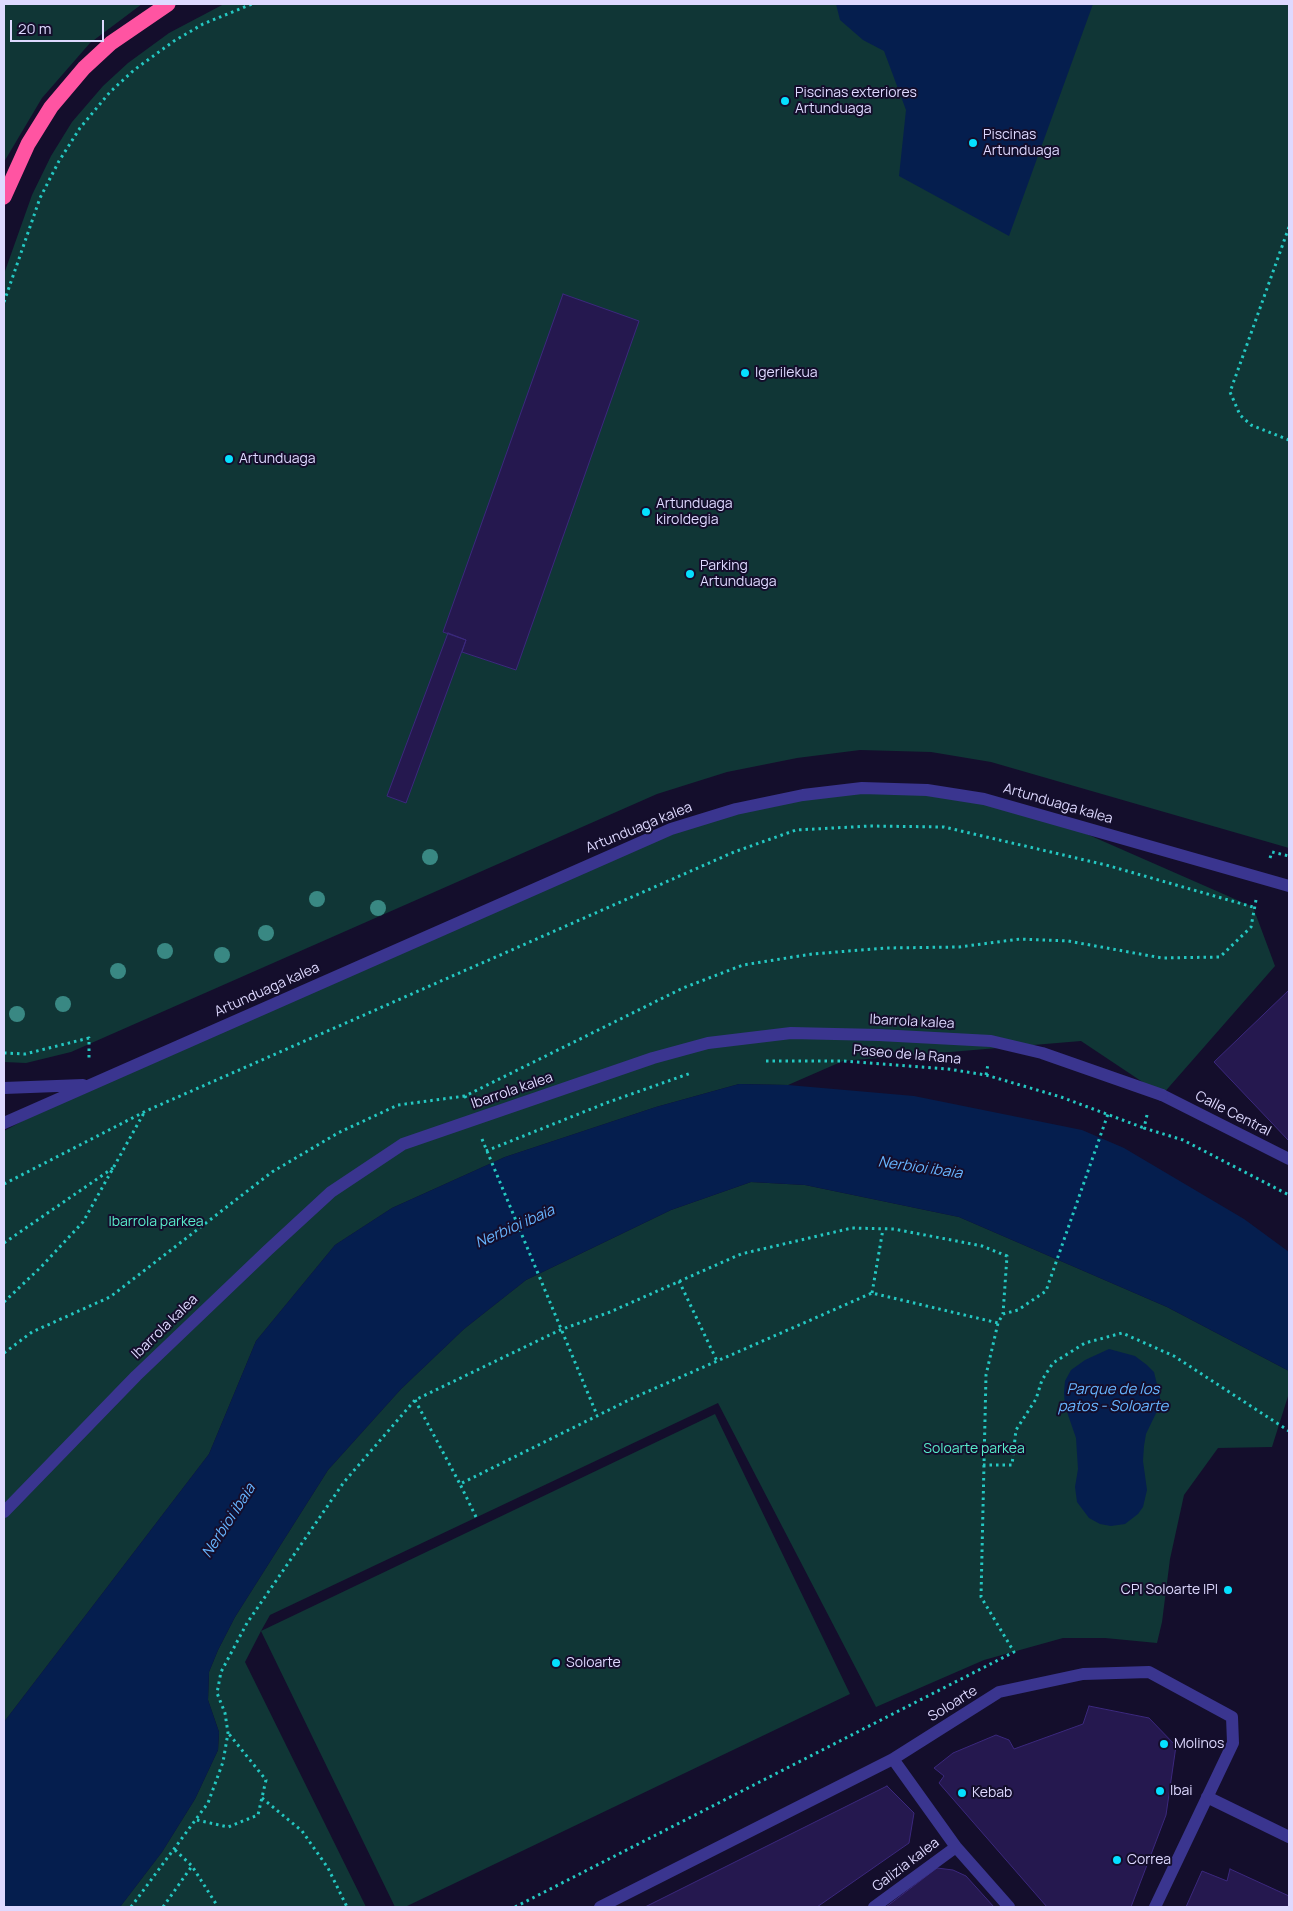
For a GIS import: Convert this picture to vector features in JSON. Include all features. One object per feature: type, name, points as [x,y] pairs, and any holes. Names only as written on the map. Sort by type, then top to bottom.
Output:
[{"type":"highway","points":[[4,197],[28,144],[51,107],[84,68],[111,43],[168,4]]},
{"type":"street","name":"Artunduaga kalea","points":[[4,1123],[672,829],[736,809],[803,795],[862,788],[927,790],[984,799],[1289,886]]},
{"type":"street","name":"Ibarrola kalea","points":[[4,1512],[136,1376],[331,1192],[403,1144],[653,1058],[708,1043],[791,1034],[879,1035],[991,1041],[1042,1053],[1162,1095]]},
{"type":"street","name":"Artunduaga kalea","points":[[4,1088],[90,1084]]},
{"type":"street","name":"Calle Central","points":[[1162,1095],[1289,1159]]},
{"type":"street","name":"Soloarte","points":[[600,1907],[893,1759],[999,1692],[1083,1674],[1149,1672],[1232,1717],[1233,1743],[1207,1797]]},
{"type":"street","points":[[893,1759],[956,1847],[1009,1907]]},
{"type":"street","points":[[1155,1907],[1207,1797],[1289,1837]]},
{"type":"street","name":"Galizia kalea","points":[[874,1907],[956,1847]]},
{"type":"path","points":[[4,302],[40,198],[59,161],[80,128],[128,75],[174,41],[203,24],[252,4]]},
{"type":"path","points":[[1289,227],[1230,392],[1240,415],[1251,425],[1289,440]]},
{"type":"path","points":[[4,1184],[146,1111],[734,852],[796,830],[870,826],[944,827],[1106,865],[1253,907],[1251,927],[1220,957],[1162,958],[1068,941],[1020,940],[959,947],[886,948],[812,954],[743,965],[683,988],[465,1096],[398,1106],[338,1133],[272,1172],[110,1298],[32,1332],[4,1353]]},
{"type":"path","points":[[4,1053],[25,1054],[89,1038],[90,1084]]},
{"type":"path","name":"Paseo de la Rana","points":[[760,1062],[843,1061],[948,1069],[986,1075],[1061,1097],[1144,1128]]},
{"type":"path","points":[[986,1075],[988,1062],[998,1065]]},
{"type":"path","points":[[486,1151],[606,1103],[700,1071]]},
{"type":"path","points":[[465,1096],[560,1330],[597,1415]]},
{"type":"path","points":[[4,1302],[41,1267],[83,1222],[146,1111]]},
{"type":"path","points":[[1140,1112],[1148,1115],[1144,1128],[1183,1140],[1289,1195]]},
{"type":"path","points":[[1003,1314],[1018,1310],[1046,1291],[1108,1114]]},
{"type":"path","points":[[4,1243],[114,1168]]},
{"type":"path","points":[[131,1907],[208,1804],[220,1770],[228,1733],[225,1713],[217,1693],[221,1672],[247,1623],[344,1482],[415,1400],[560,1330],[610,1312],[740,1254],[852,1228],[883,1229],[982,1246],[1007,1256],[1003,1314],[998,1323],[986,1375],[981,1597],[1014,1652],[515,1907]]},
{"type":"path","points":[[872,1293],[883,1229]]},
{"type":"path","points":[[679,1282],[717,1361]]},
{"type":"path","points":[[460,1484],[597,1415],[872,1293],[998,1323]]},
{"type":"path","points":[[983,1465],[1012,1465],[1016,1430],[1036,1398],[1042,1380],[1053,1363],[1084,1343],[1122,1333],[1174,1356],[1289,1431]]},
{"type":"path","points":[[415,1400],[476,1517]]},
{"type":"path","points":[[197,1820],[228,1827],[258,1816],[266,1780],[228,1733]]},
{"type":"path","points":[[262,1798],[302,1831],[328,1868],[347,1907]]},
{"type":"path","points":[[175,1850],[192,1866],[218,1907]]},
{"type":"path","points":[[163,1907],[192,1866]]},
{"type":"green space","points":[[4,4],[142,4],[90,43],[42,98],[4,162]]},
{"type":"green space","name":"Artunduaga kiroldegia","points":[[224,4],[1289,4],[1289,848],[991,762],[931,752],[860,750],[797,758],[727,772],[657,794],[71,1052],[26,1063],[4,1062],[4,274],[32,195],[51,156],[72,122],[103,86],[128,63],[169,33]]},
{"type":"green space","name":"Ibarrola parkea","points":[[927,790],[1041,814],[1253,907],[1275,966],[1162,1095],[1081,1041],[843,1061],[788,1085],[739,1084],[656,1107],[505,1157],[392,1208],[335,1245],[256,1341],[209,1454],[4,1722],[4,1131],[90,1084],[671,829],[803,795]]},
{"type":"green space","name":"Soloarte parkea","points":[[751,1182],[805,1185],[959,1217],[1167,1307],[1289,1371],[1289,1393],[1272,1447],[1218,1448],[1184,1495],[1170,1559],[1162,1622],[1157,1643],[1105,1638],[1063,1638],[984,1660],[876,1707],[718,1403],[270,1615],[245,1662],[366,1907],[120,1907],[162,1852],[195,1799],[218,1750],[219,1732],[208,1700],[209,1672],[218,1650],[235,1617],[328,1470],[401,1389],[464,1329],[526,1280],[671,1210]]},
{"type":"green space","name":"Soloarte","points":[[715,1414],[850,1694],[405,1907],[395,1907],[261,1631]]},
{"type":"water","name":"Piscinas Artunduaga","points":[[836,4],[1093,4],[1009,236],[899,176],[906,110],[884,51],[863,40],[840,20]]},
{"type":"water","name":"Nerbioi ibaia","points":[[739,1084],[788,1085],[914,1096],[1082,1130],[1124,1148],[1244,1219],[1289,1252],[1289,1371],[1167,1307],[959,1217],[805,1185],[751,1182],[671,1210],[526,1280],[464,1329],[401,1389],[328,1470],[235,1617],[218,1650],[209,1672],[208,1700],[219,1732],[218,1750],[195,1799],[162,1852],[120,1907],[4,1907],[4,1722],[209,1454],[256,1341],[335,1245],[392,1208],[505,1157],[656,1107]]},
{"type":"water","name":"Parque de los patos - Soloarte","points":[[1109,1349],[1135,1356],[1147,1365],[1154,1372],[1160,1397],[1159,1407],[1146,1434],[1144,1446],[1143,1461],[1147,1490],[1143,1507],[1138,1514],[1125,1524],[1111,1526],[1100,1524],[1089,1518],[1077,1502],[1075,1487],[1078,1469],[1076,1438],[1065,1406],[1064,1393],[1065,1381],[1071,1370],[1085,1360]]},
{"type":"building","points":[[563,294],[639,321],[516,670],[462,652],[466,640],[443,632]]},
{"type":"building","points":[[448,633],[466,640],[406,803],[387,796]]},
{"type":"building","points":[[1289,990],[1289,1141],[1214,1062]]},
{"type":"building","points":[[1089,1706],[1149,1718],[1176,1746],[1166,1815],[1131,1907],[1047,1907],[939,1783],[944,1776],[934,1768],[953,1753],[996,1735],[1009,1740],[1014,1749],[1083,1724]]},
{"type":"building","points":[[887,1786],[914,1813],[909,1843],[817,1907],[645,1907]]},
{"type":"building","points":[[937,1868],[953,1870],[966,1876],[994,1907],[886,1907]]},
{"type":"building","points":[[1230,1869],[1289,1896],[1289,1907],[1186,1907],[1202,1871],[1227,1881]]},
{"type":"place","name":"Piscinas exteriores Artunduaga","points":[[785,101]]},
{"type":"place","name":"Piscinas Artunduaga","points":[[973,143]]},
{"type":"place","name":"Igerilekua","points":[[745,373]]},
{"type":"place","name":"Artunduaga","points":[[229,459]]},
{"type":"place","name":"Artunduaga kiroldegia","points":[[646,512]]},
{"type":"place","name":"Parking Artunduaga","points":[[690,574]]},
{"type":"place","name":"CPI Soloarte IPI","points":[[1228,1590]]},
{"type":"place","name":"Soloarte","points":[[556,1663]]},
{"type":"place","name":"Molinos","points":[[1164,1744]]},
{"type":"place","name":"Ibai","points":[[1160,1791]]},
{"type":"place","name":"Kebab","points":[[962,1793]]},
{"type":"place","name":"Correa","points":[[1117,1860]]}]
